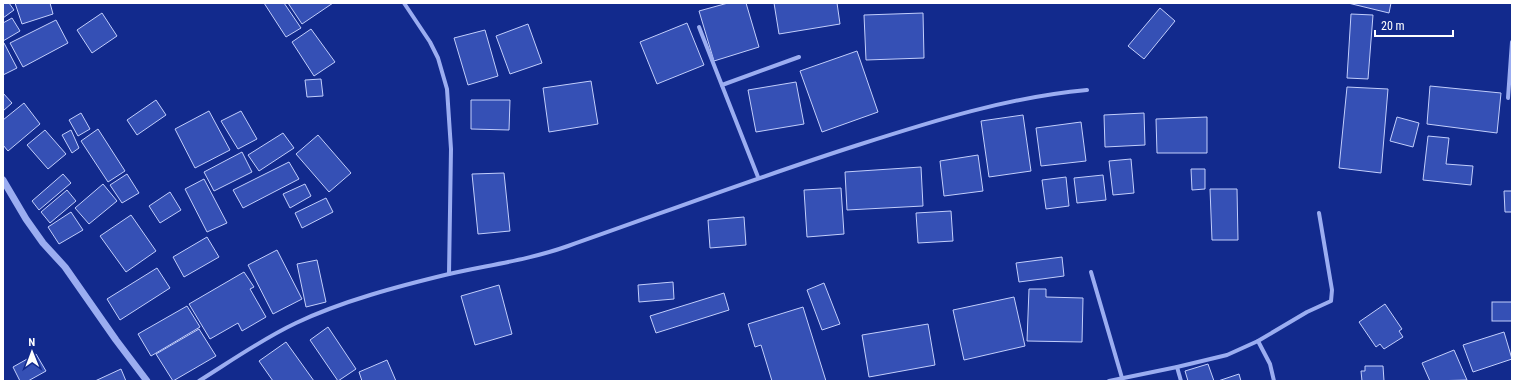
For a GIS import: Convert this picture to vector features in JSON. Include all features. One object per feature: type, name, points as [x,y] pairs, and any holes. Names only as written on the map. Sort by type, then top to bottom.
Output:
[{"type":"street","points":[[404,3],[430,42],[438,58],[447,89],[451,149],[449,274]]},
{"type":"street","points":[[699,27],[758,178]]},
{"type":"street","points":[[1508,98],[1512,42]]},
{"type":"street","points":[[722,85],[799,57]]},
{"type":"street","points":[[199,381],[257,344],[298,322],[359,299],[449,274],[531,258],[758,178],[893,134],[972,111],[1046,94],[1087,90]]},
{"type":"street","points":[[3,180],[26,219],[65,267],[116,340],[147,381]]},
{"type":"street","points":[[1109,381],[1227,355],[1258,341],[1307,312],[1331,301],[1332,290],[1319,213]]},
{"type":"street","points":[[1090,272],[1122,378]]},
{"type":"street","points":[[1258,341],[1270,364],[1274,381]]},
{"type":"street","points":[[1177,367],[1181,381]]},
{"type":"building","points":[[3,3],[9,3],[14,10],[3,18]]},
{"type":"building","points":[[15,3],[50,3],[53,14],[22,24]]},
{"type":"building","points":[[264,3],[284,3],[301,28],[286,37]]},
{"type":"building","points":[[288,3],[333,3],[302,24]]},
{"type":"building","points":[[728,3],[746,3],[759,47],[714,61],[699,11]]},
{"type":"building","points":[[774,3],[837,3],[840,24],[779,34]]},
{"type":"building","points":[[1348,3],[1391,3],[1389,13]]},
{"type":"building","points":[[1160,8],[1175,21],[1144,59],[1128,46]]},
{"type":"building","points":[[102,13],[117,36],[92,53],[77,30]]},
{"type":"building","points":[[923,13],[924,58],[866,60],[864,15]]},
{"type":"building","points":[[1351,14],[1373,15],[1368,79],[1347,78]]},
{"type":"building","points":[[12,18],[20,31],[3,41],[3,23]]},
{"type":"building","points":[[56,20],[68,43],[23,67],[10,43]]},
{"type":"building","points":[[687,23],[704,65],[657,84],[640,42]]},
{"type":"building","points":[[528,24],[542,63],[510,74],[496,36]]},
{"type":"building","points":[[311,29],[335,62],[314,76],[292,42]]},
{"type":"building","points":[[485,30],[498,76],[468,85],[454,38]]},
{"type":"building","points":[[4,43],[17,68],[3,75],[3,44]]},
{"type":"building","points":[[857,51],[878,112],[822,132],[800,71]]},
{"type":"building","points":[[321,79],[323,96],[307,97],[305,80]]},
{"type":"building","points":[[591,81],[598,124],[549,132],[543,88]]},
{"type":"building","points":[[796,82],[804,124],[756,132],[748,90]]},
{"type":"building","points":[[1430,86],[1501,93],[1497,133],[1427,124]]},
{"type":"building","points":[[1347,87],[1388,89],[1381,173],[1339,168]]},
{"type":"building","points":[[3,93],[12,103],[3,111]]},
{"type":"building","points":[[156,100],[166,115],[137,135],[127,120]]},
{"type":"building","points":[[471,100],[510,100],[509,130],[471,129]]},
{"type":"building","points":[[24,103],[40,124],[8,151],[3,145],[3,120]]},
{"type":"building","points":[[209,111],[230,150],[195,168],[175,129]]},
{"type":"building","points":[[241,111],[257,139],[238,149],[221,121]]},
{"type":"building","points":[[81,113],[90,129],[78,136],[69,120]]},
{"type":"building","points":[[1144,113],[1145,145],[1105,147],[1104,115]]},
{"type":"building","points":[[1023,115],[1031,171],[989,177],[981,121]]},
{"type":"building","points":[[1207,117],[1207,153],[1157,153],[1156,119]]},
{"type":"building","points":[[1397,117],[1419,123],[1413,147],[1390,141]]},
{"type":"building","points":[[1081,122],[1086,161],[1041,166],[1036,128]]},
{"type":"building","points":[[98,129],[125,171],[108,182],[81,141]]},
{"type":"building","points":[[45,130],[66,154],[48,169],[27,145]]},
{"type":"building","points":[[71,130],[79,148],[72,153],[62,135]]},
{"type":"building","points":[[283,133],[294,148],[259,171],[248,155]]},
{"type":"building","points":[[318,135],[351,173],[329,192],[296,154]]},
{"type":"building","points":[[1428,136],[1449,138],[1446,164],[1473,166],[1471,185],[1423,180]]},
{"type":"building","points":[[242,152],[252,172],[214,191],[204,172]]},
{"type":"building","points":[[978,155],[983,191],[944,196],[940,161]]},
{"type":"building","points":[[1131,159],[1134,193],[1113,195],[1109,161]]},
{"type":"building","points":[[289,162],[299,179],[243,208],[233,190]]},
{"type":"building","points":[[921,167],[923,206],[847,210],[845,172]]},
{"type":"building","points":[[1191,169],[1205,169],[1205,189],[1192,190]]},
{"type":"building","points":[[504,173],[510,231],[478,234],[472,174]]},
{"type":"building","points":[[63,174],[71,183],[39,210],[32,201]]},
{"type":"building","points":[[127,174],[139,193],[122,203],[110,185]]},
{"type":"building","points":[[1103,175],[1106,200],[1077,203],[1074,178]]},
{"type":"building","points":[[1066,177],[1069,206],[1046,209],[1042,180]]},
{"type":"building","points":[[204,179],[227,223],[207,232],[185,189]]},
{"type":"building","points":[[103,184],[117,201],[89,224],[75,208]]},
{"type":"building","points":[[305,184],[311,196],[290,208],[283,194]]},
{"type":"building","points":[[841,188],[844,234],[807,237],[804,190]]},
{"type":"building","points":[[1210,189],[1237,189],[1238,240],[1212,240]]},
{"type":"building","points":[[67,190],[76,201],[50,223],[41,212]]},
{"type":"building","points":[[1504,191],[1512,191],[1512,212],[1505,212]]},
{"type":"building","points":[[170,192],[181,210],[160,223],[149,206]]},
{"type":"building","points":[[326,198],[333,212],[302,228],[295,213]]},
{"type":"building","points":[[951,211],[953,241],[918,243],[916,213]]},
{"type":"building","points":[[71,212],[83,230],[59,244],[48,227]]},
{"type":"building","points":[[131,215],[156,251],[126,272],[100,236]]},
{"type":"building","points":[[744,217],[746,245],[710,248],[708,220]]},
{"type":"building","points":[[207,237],[219,257],[184,277],[173,257]]},
{"type":"building","points":[[277,250],[302,299],[273,314],[248,265]]},
{"type":"building","points":[[1062,257],[1064,276],[1019,282],[1016,263]]},
{"type":"building","points":[[317,260],[326,302],[306,307],[297,264]]},
{"type":"building","points":[[157,268],[170,288],[120,320],[107,299]]},
{"type":"building","points":[[244,272],[254,287],[250,289],[266,317],[242,331],[238,323],[210,339],[189,304]]},
{"type":"building","points":[[673,282],[674,299],[639,302],[638,285]]},
{"type":"building","points":[[824,283],[840,324],[822,330],[807,290]]},
{"type":"building","points":[[499,285],[512,334],[475,345],[461,296]]},
{"type":"building","points":[[1029,289],[1046,289],[1046,297],[1083,298],[1082,342],[1027,341]]},
{"type":"building","points":[[724,293],[729,310],[656,333],[650,316]]},
{"type":"building","points":[[1014,297],[1025,346],[964,360],[953,310]]},
{"type":"building","points":[[1492,302],[1512,302],[1512,321],[1492,321]]},
{"type":"building","points":[[1385,304],[1402,329],[1399,331],[1403,337],[1384,349],[1380,344],[1376,347],[1359,322]]},
{"type":"building","points":[[187,306],[200,327],[151,356],[138,334]]},
{"type":"building","points":[[803,307],[826,381],[772,381],[761,345],[755,347],[748,324]]},
{"type":"building","points":[[928,324],[935,365],[869,377],[862,335]]},
{"type":"building","points":[[328,327],[356,369],[338,381],[310,340]]},
{"type":"building","points":[[199,329],[216,356],[173,381],[156,354]]},
{"type":"building","points":[[1504,332],[1512,359],[1473,372],[1463,345]]},
{"type":"building","points":[[286,342],[314,381],[273,381],[259,361]]},
{"type":"building","points":[[1454,350],[1467,380],[1430,381],[1422,363]]},
{"type":"building","points":[[36,354],[46,371],[28,381],[20,381],[13,367]]},
{"type":"building","points":[[387,360],[396,381],[362,381],[359,372]]},
{"type":"building","points":[[1208,364],[1214,381],[1188,381],[1185,371]]},
{"type":"building","points":[[1365,366],[1383,366],[1384,381],[1362,381],[1361,371],[1365,371]]},
{"type":"building","points":[[121,369],[126,381],[95,381]]},
{"type":"building","points":[[1239,374],[1241,381],[1218,381]]}]
